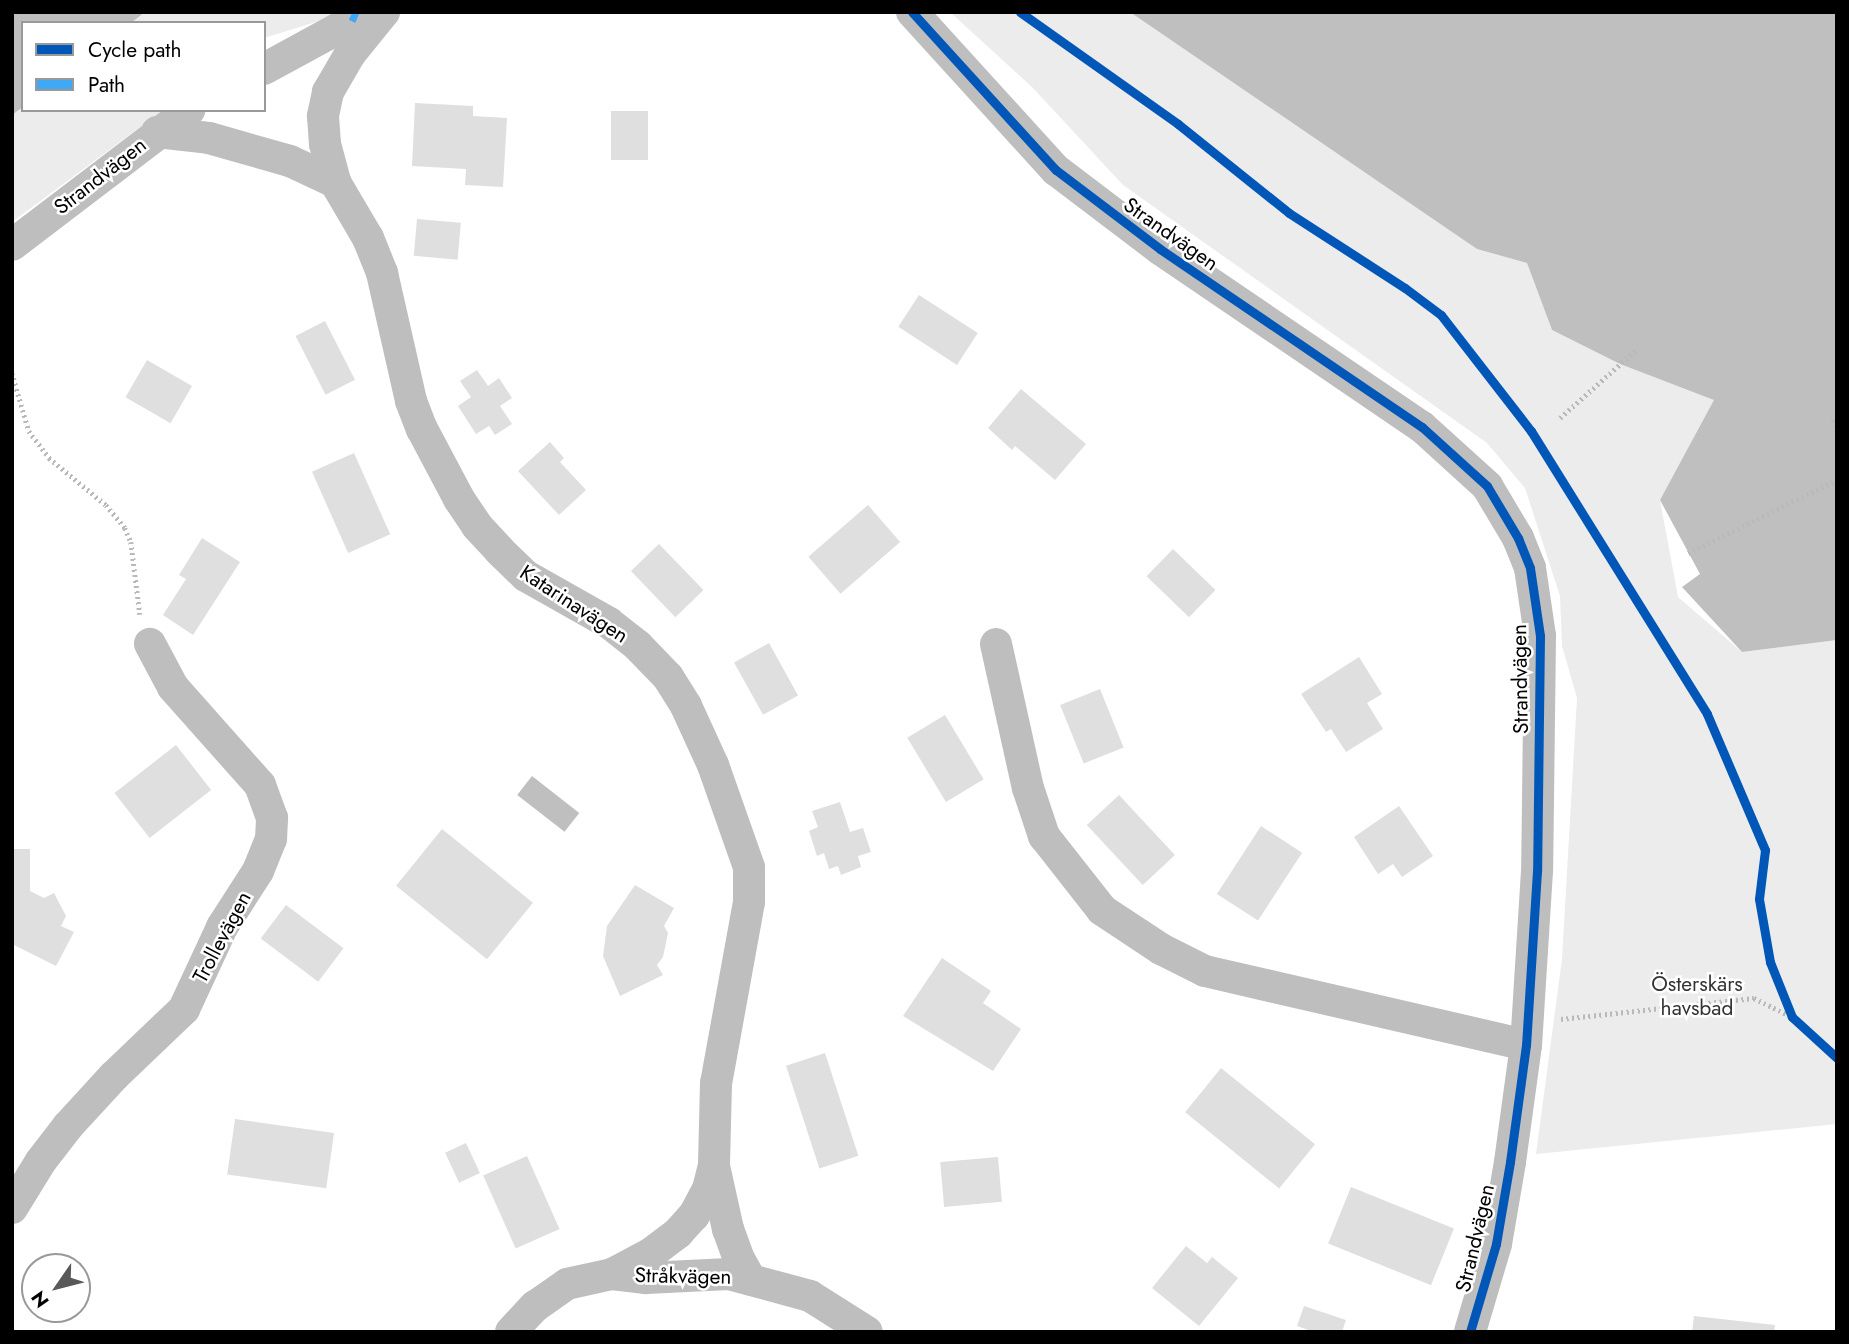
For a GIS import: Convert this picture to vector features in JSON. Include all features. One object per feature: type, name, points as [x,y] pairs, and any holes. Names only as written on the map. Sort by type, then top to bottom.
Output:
[{"type":"street","points":[[266,68],[352,21],[384,12]]},
{"type":"street","name":"Katarinavägen","points":[[384,12],[350,54],[328,92],[323,116],[324,144],[335,182],[368,238],[382,273],[411,401],[465,508],[477,526],[526,576],[609,623],[660,669],[686,706],[713,765],[749,867],[749,902],[716,1083],[714,1165],[708,1189],[694,1215],[678,1233],[650,1254],[612,1274],[566,1284],[535,1306],[511,1332]]},
{"type":"street","name":"Strandvägen","points":[[912,12],[1056,170],[1160,249],[1422,427],[1487,486],[1504,511],[1530,568],[1540,636],[1537,870],[1526,1033],[1496,1244],[1470,1332]]},
{"type":"street","name":"Strandvägen","points":[[12,245],[186,112]]},
{"type":"street","points":[[157,132],[223,142],[290,161],[335,182]]},
{"type":"street","name":"Trollevägen","points":[[12,1208],[41,1161],[68,1126],[114,1076],[184,1009],[222,927],[258,871],[271,839],[272,818],[260,785],[173,687],[150,644]]},
{"type":"street","points":[[996,644],[1028,788],[1044,836],[1102,910],[1161,949],[1205,971],[1526,1033]]},
{"type":"street","name":"Katarinavägen","points":[[714,1165],[728,1229],[751,1280]]},
{"type":"street","name":"Stråkvägen","points":[[612,1274],[646,1278],[729,1275],[751,1280],[810,1296],[867,1332]]},
{"type":"path","points":[[1560,418],[1638,348]]},
{"type":"path","points":[[12,373],[29,431],[42,449],[49,458],[106,505],[125,528],[131,542],[142,627],[150,644]]},
{"type":"path","points":[[1833,420],[1837,428]]},
{"type":"path","points":[[1688,553],[1837,480]]},
{"type":"path","points":[[1526,1033],[1754,998],[1792,1017]]},
{"type":"green space","points":[[145,12],[348,12],[266,37],[266,21],[134,21]]},
{"type":"green space","name":"Österskärs havsbad","points":[[950,12],[1153,12],[1477,249],[1527,263],[1552,330],[1620,364],[1715,400],[1660,500],[1678,597],[1742,652],[1837,640],[1837,1124],[1536,1154],[1562,959],[1577,698],[1562,646],[1560,596],[1525,488],[1487,443],[1123,185],[1032,87]]},
{"type":"green space","points":[[21,108],[21,112],[160,112],[12,222],[12,115]]},
{"type":"shaded area","points":[[12,12],[145,12],[134,21],[21,21],[21,108],[12,115]]},
{"type":"shaded area","points":[[1130,12],[1837,12],[1837,640],[1742,652],[1682,587],[1700,574],[1660,500],[1714,400],[1620,364],[1552,330],[1527,263],[1477,249]]},
{"type":"shaded area","points":[[532,776],[579,813],[565,832],[517,795]]},
{"type":"building","points":[[415,103],[473,106],[473,116],[507,118],[503,187],[465,185],[466,169],[412,166]]},
{"type":"building","points":[[611,111],[648,111],[648,160],[611,160]]},
{"type":"building","points":[[417,219],[461,223],[458,260],[414,256]]},
{"type":"building","points":[[919,295],[978,333],[957,365],[898,327]]},
{"type":"building","points":[[325,321],[355,380],[326,395],[296,336]]},
{"type":"building","points":[[147,360],[192,386],[171,423],[126,397]]},
{"type":"building","points":[[477,370],[488,386],[499,378],[512,398],[500,406],[512,424],[495,435],[489,426],[476,434],[458,406],[471,397],[460,381]]},
{"type":"building","points":[[1021,389],[1086,444],[1055,480],[1015,446],[1012,450],[988,428]]},
{"type":"building","points":[[550,442],[564,458],[560,462],[586,490],[559,515],[518,471]]},
{"type":"building","points":[[354,453],[390,534],[348,553],[312,472]]},
{"type":"building","points":[[868,505],[900,542],[841,594],[808,557]]},
{"type":"building","points":[[202,538],[240,562],[193,635],[163,615],[186,579],[179,575]]},
{"type":"building","points":[[659,544],[703,590],[675,617],[631,571]]},
{"type":"building","points":[[1173,549],[1215,590],[1189,617],[1147,576]]},
{"type":"building","points":[[769,643],[798,695],[763,715],[734,662]]},
{"type":"building","points":[[1359,657],[1382,694],[1367,703],[1383,729],[1346,752],[1331,729],[1326,732],[1301,694]]},
{"type":"building","points":[[1100,689],[1124,747],[1084,764],[1060,705]]},
{"type":"building","points":[[945,715],[984,779],[946,802],[907,738]]},
{"type":"building","points":[[176,745],[211,790],[150,838],[115,793]]},
{"type":"building","points":[[1119,795],[1175,855],[1143,885],[1087,825]]},
{"type":"building","points":[[840,802],[850,832],[863,828],[871,852],[858,856],[861,867],[841,875],[838,866],[829,869],[824,853],[817,856],[809,831],[818,827],[812,811]]},
{"type":"building","points":[[1399,806],[1433,856],[1402,877],[1393,864],[1378,874],[1354,837]]},
{"type":"building","points":[[1261,826],[1302,853],[1258,921],[1217,894]]},
{"type":"building","points":[[442,829],[533,903],[487,959],[396,886]]},
{"type":"building","points":[[12,849],[30,849],[30,891],[44,898],[54,893],[66,916],[61,926],[74,932],[56,966],[12,944]]},
{"type":"building","points":[[635,885],[674,908],[664,926],[668,933],[663,957],[657,965],[663,975],[620,996],[603,956],[607,926]]},
{"type":"building","points":[[286,905],[344,948],[318,982],[261,939]]},
{"type":"building","points":[[942,958],[991,991],[983,1003],[1021,1029],[993,1071],[903,1016]]},
{"type":"building","points":[[825,1053],[858,1156],[819,1168],[786,1066]]},
{"type":"building","points":[[1221,1068],[1315,1144],[1279,1188],[1185,1112]]},
{"type":"building","points":[[235,1119],[334,1133],[326,1188],[227,1174]]},
{"type":"building","points":[[466,1143],[480,1173],[459,1183],[445,1153]]},
{"type":"building","points":[[527,1156],[560,1229],[516,1249],[483,1176]]},
{"type":"building","points":[[998,1157],[1002,1202],[944,1207],[940,1162]]},
{"type":"building","points":[[1351,1187],[1454,1229],[1431,1285],[1328,1244]]},
{"type":"building","points":[[1186,1246],[1207,1263],[1212,1257],[1238,1278],[1199,1326],[1152,1288]]},
{"type":"building","points":[[1304,1306],[1346,1320],[1342,1332],[1314,1332],[1297,1326]]},
{"type":"building","points":[[1694,1316],[1775,1325],[1774,1332],[1692,1332]]},
{"type":"marked path","points":[[352,21],[356,12]]},
{"type":"cycle path","points":[[912,12],[1056,170],[1160,249],[1422,427],[1487,486],[1518,538],[1530,568],[1540,636],[1537,871],[1526,1045],[1510,1162],[1496,1244],[1470,1332]]},
{"type":"cycle path","points":[[1020,12],[1178,124],[1289,213],[1405,288],[1441,315],[1531,431],[1707,714],[1765,850],[1759,899],[1770,962],[1792,1017],[1837,1058]]}]
